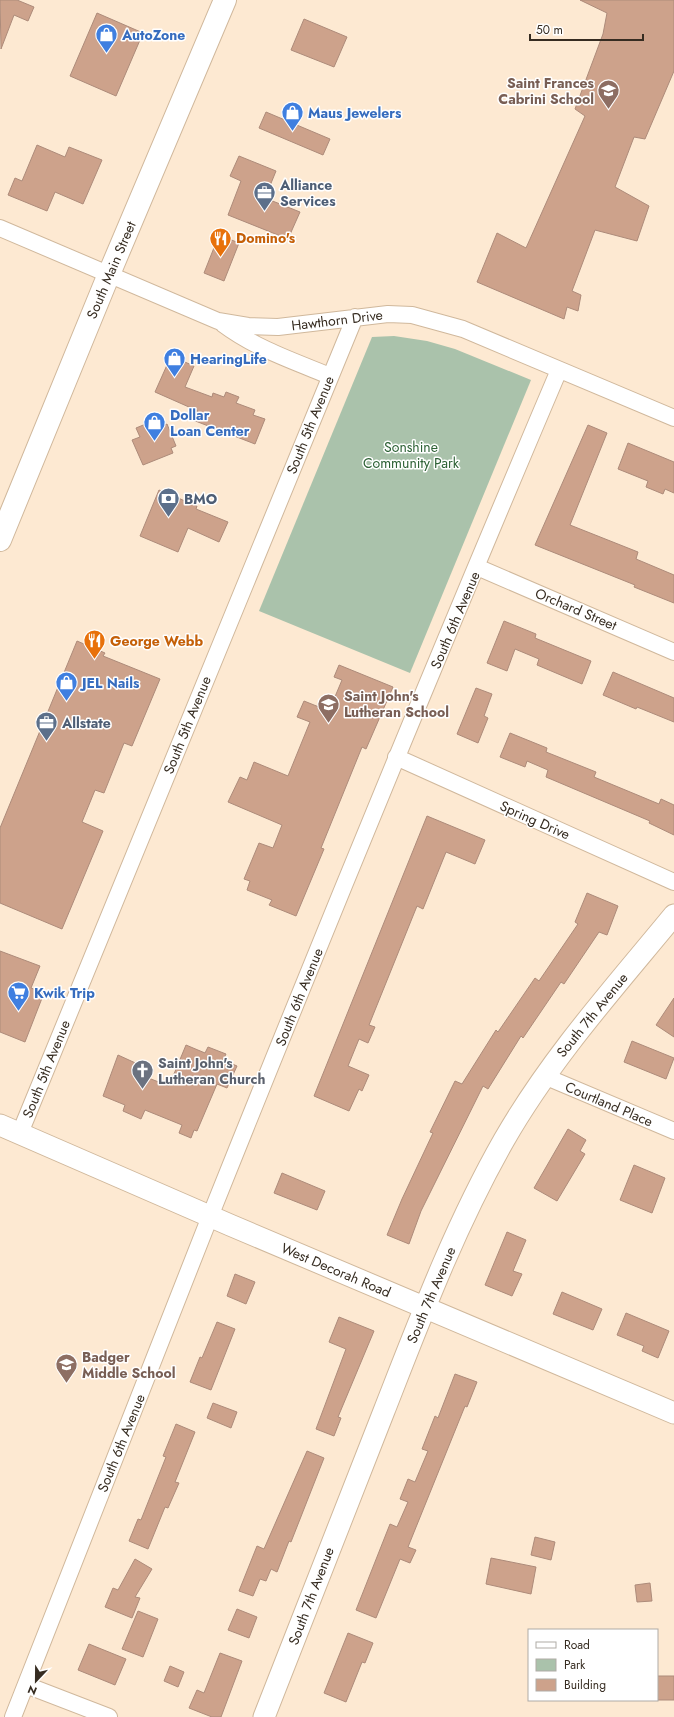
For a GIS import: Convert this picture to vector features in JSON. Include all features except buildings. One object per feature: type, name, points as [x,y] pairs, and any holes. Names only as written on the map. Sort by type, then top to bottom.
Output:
[{"type":"main road","name":"South Main Street","points":[[0,540],[109,274],[225,0]]},
{"type":"street","name":"Hawthorn Drive","points":[[0,228],[218,321],[248,326],[278,327],[388,314],[433,320],[463,329],[674,418]]},
{"type":"street","name":"South 5th Avenue","points":[[20,1133],[355,317]]},
{"type":"street","points":[[218,321],[236,334],[269,351],[330,376]]},
{"type":"street","name":"South 6th Avenue","points":[[13,1717],[210,1217],[396,758],[559,370]]},
{"type":"street","name":"Orchard Street","points":[[477,567],[674,652]]},
{"type":"street","name":"Spring Drive","points":[[396,758],[674,882]]},
{"type":"street","name":"South 7th Avenue","points":[[264,1717],[424,1308],[470,1204],[504,1140],[544,1076],[590,1015],[674,915]]},
{"type":"street","name":"Courtland Place","points":[[544,1076],[674,1131]]},
{"type":"street","name":"West Decorah Road","points":[[0,1125],[210,1217],[674,1413]]},
{"type":"street","points":[[26,1685],[109,1717]]},
{"type":"green space","name":"Sonshine Community Park","points":[[394,336],[427,341],[455,349],[531,380],[410,673],[259,611],[372,337]]},
{"type":"place","name":"AutoZone","points":[[107,54]]},
{"type":"place","name":"Saint Frances Cabrini School","points":[[609,110]]},
{"type":"place","name":"Maus Jewelers","points":[[292,132]]},
{"type":"place","name":"Alliance Services","points":[[264,212]]},
{"type":"place","name":"Domino's","points":[[221,258]]},
{"type":"place","name":"HearingLife","points":[[175,378]]},
{"type":"place","name":"Dollar Loan Center","points":[[154,442]]},
{"type":"place","name":"BMO","points":[[169,518]]},
{"type":"place","name":"George Webb","points":[[95,660]]},
{"type":"place","name":"JEL Nails","points":[[66,702]]},
{"type":"place","name":"Saint John's Lutheran School","points":[[329,724]]},
{"type":"place","name":"Allstate","points":[[47,742]]},
{"type":"place","name":"Kwik Trip","points":[[18,1012]]},
{"type":"place","name":"Saint John's Lutheran Church","points":[[142,1090]]},
{"type":"place","name":"Badger Middle School","points":[[67,1384]]}]
